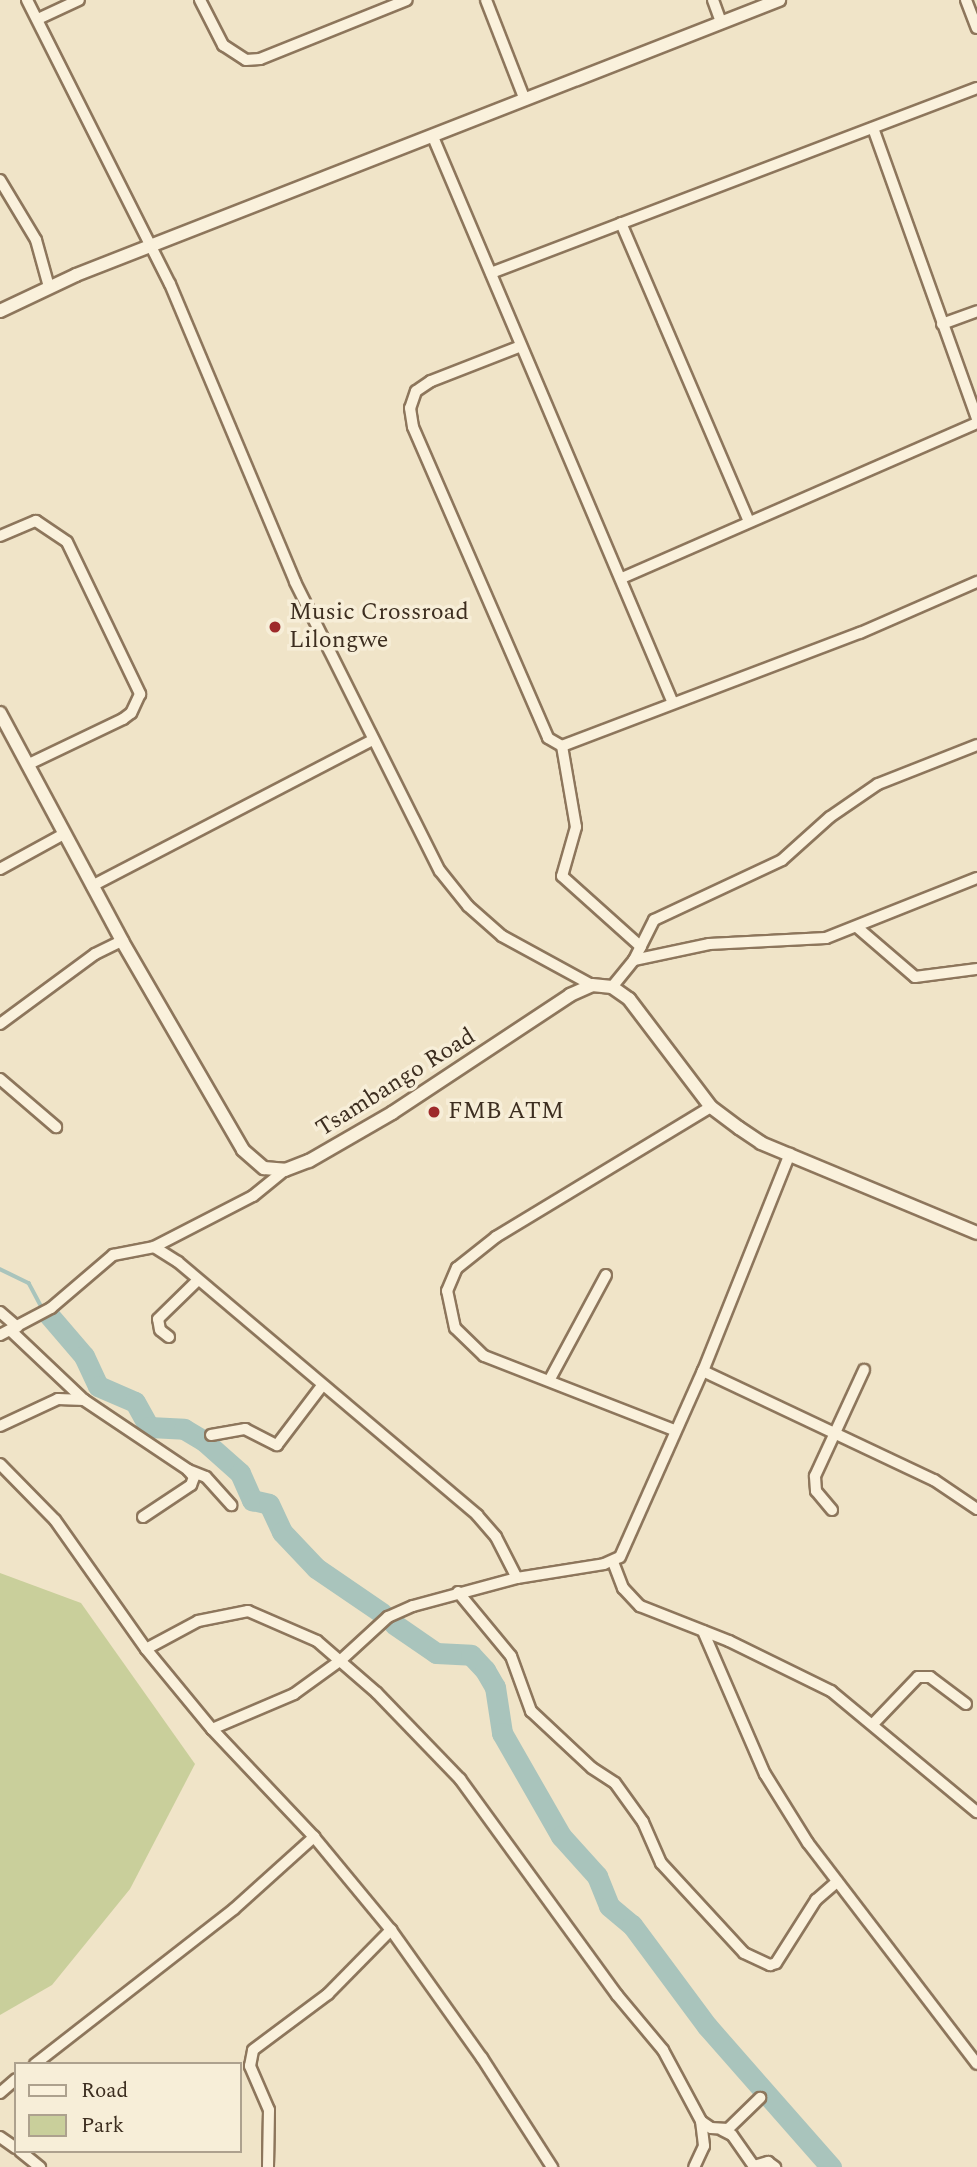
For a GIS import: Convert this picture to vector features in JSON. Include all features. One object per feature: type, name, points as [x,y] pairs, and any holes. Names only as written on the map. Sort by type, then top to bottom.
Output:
[{"type":"street","points":[[27,0],[150,246],[295,582],[440,871],[468,906],[528,953],[592,985],[612,987],[629,999],[710,1107],[761,1143],[977,1233]]},
{"type":"street","points":[[38,19],[79,0]]},
{"type":"street","points":[[200,0],[223,45],[246,61],[260,59],[407,0]]},
{"type":"street","points":[[485,0],[525,100]]},
{"type":"street","points":[[713,0],[721,22]]},
{"type":"street","points":[[0,310],[150,246],[779,0]]},
{"type":"street","points":[[966,0],[977,28]]},
{"type":"street","points":[[491,273],[977,88]]},
{"type":"street","points":[[622,578],[977,420],[873,128]]},
{"type":"street","points":[[433,137],[673,701]]},
{"type":"street","points":[[0,180],[36,240],[49,287]]},
{"type":"street","points":[[621,223],[748,520]]},
{"type":"street","points":[[942,324],[977,311]]},
{"type":"street","points":[[521,346],[431,381],[416,391],[410,408],[413,427],[548,738],[562,746]]},
{"type":"street","points":[[0,537],[36,522],[68,542],[140,694],[131,713],[122,719],[27,765]]},
{"type":"street","points":[[562,746],[673,701],[860,632],[977,582]]},
{"type":"street","points":[[0,713],[122,941],[243,1150],[264,1168],[285,1170]]},
{"type":"street","points":[[92,886],[373,740]]},
{"type":"street","points":[[612,987],[634,960],[654,920],[782,860],[830,817],[878,785],[977,745]]},
{"type":"street","points":[[562,746],[576,827],[562,876],[640,947]]},
{"type":"street","points":[[0,869],[64,834]]},
{"type":"street","points":[[634,960],[709,944],[806,941],[858,928],[977,878]]},
{"type":"street","points":[[858,928],[915,977],[977,969]]},
{"type":"street","points":[[0,1024],[94,954],[122,941]]},
{"type":"street","name":"Tsambango Road","points":[[285,1170],[309,1161],[392,1113],[570,995],[592,985]]},
{"type":"street","points":[[0,1079],[56,1127]]},
{"type":"street","points":[[674,1430],[484,1356],[462,1338],[446,1303],[457,1268],[496,1237],[710,1107]]},
{"type":"street","points":[[212,1729],[294,1694],[341,1660],[388,1617],[458,1592],[517,1578],[613,1562],[625,1549],[674,1430],[703,1371],[790,1154]]},
{"type":"street","points":[[9,1331],[51,1308],[113,1255],[154,1247],[253,1196],[285,1170]]},
{"type":"street","points":[[154,1247],[198,1280],[321,1387],[477,1515],[496,1537],[517,1578]]},
{"type":"street","points":[[550,1380],[606,1275]]},
{"type":"street","points":[[169,1337],[160,1330],[158,1320],[198,1280]]},
{"type":"street","points":[[0,1312],[9,1331],[84,1400],[188,1470],[206,1477],[231,1505]]},
{"type":"street","points":[[832,1510],[814,1483],[864,1370]]},
{"type":"street","points":[[703,1371],[934,1480],[975,1503]]},
{"type":"street","points":[[211,1435],[245,1429],[276,1445],[321,1387]]},
{"type":"street","points":[[0,1426],[58,1399],[84,1400]]},
{"type":"street","points":[[0,1464],[55,1520],[146,1649],[212,1729],[314,1837],[391,1930],[482,2058],[552,2167]]},
{"type":"street","points":[[143,1517],[191,1485],[194,1477],[188,1470]]},
{"type":"street","points":[[613,1562],[623,1588],[640,1606],[807,1677],[873,1724],[977,1812]]},
{"type":"street","points":[[458,1592],[511,1656],[531,1711],[592,1768],[615,1783],[643,1822],[661,1863],[744,1953],[771,1965],[776,1963],[816,1900],[837,1882]]},
{"type":"street","points":[[146,1649],[208,1617],[247,1611],[317,1641],[341,1660],[460,1779],[617,1995],[663,2050],[701,2120],[704,2146],[694,2167]]},
{"type":"street","points":[[703,1631],[765,1774],[837,1882],[977,2064]]},
{"type":"street","points":[[873,1724],[918,1677],[930,1677],[967,1704]]},
{"type":"street","points":[[39,2062],[234,1909],[314,1837]]},
{"type":"street","points":[[268,2167],[268,2110],[250,2066],[253,2050],[328,1994],[391,1930]]},
{"type":"street","points":[[0,2093],[14,2081]]},
{"type":"street","points":[[722,2130],[734,2126],[760,2098]]},
{"type":"street","points":[[701,2120],[732,2134],[751,2164],[768,2162],[775,2167]]},
{"type":"street","points":[[22,2153],[40,2167]]},
{"type":"green space","points":[[0,1573],[81,1603],[195,1764],[130,1889],[52,1985],[0,2015]]},
{"type":"waterway","points":[[0,1269],[29,1283],[43,1309]]},
{"type":"waterway","points":[[48,1314],[84,1356],[98,1386],[135,1402],[149,1427],[184,1429],[204,1441],[240,1473],[252,1500],[269,1504],[282,1532],[316,1568],[382,1613]]},
{"type":"waterway","points":[[394,1624],[436,1653],[471,1655],[485,1670],[495,1687],[502,1733],[561,1836],[597,1876],[609,1906],[632,1925],[707,2026],[831,2167]]},
{"type":"place","name":"Music Crossroad Lilongwe","points":[[275,627]]},
{"type":"place","name":"FMB ATM","points":[[434,1112]]}]
